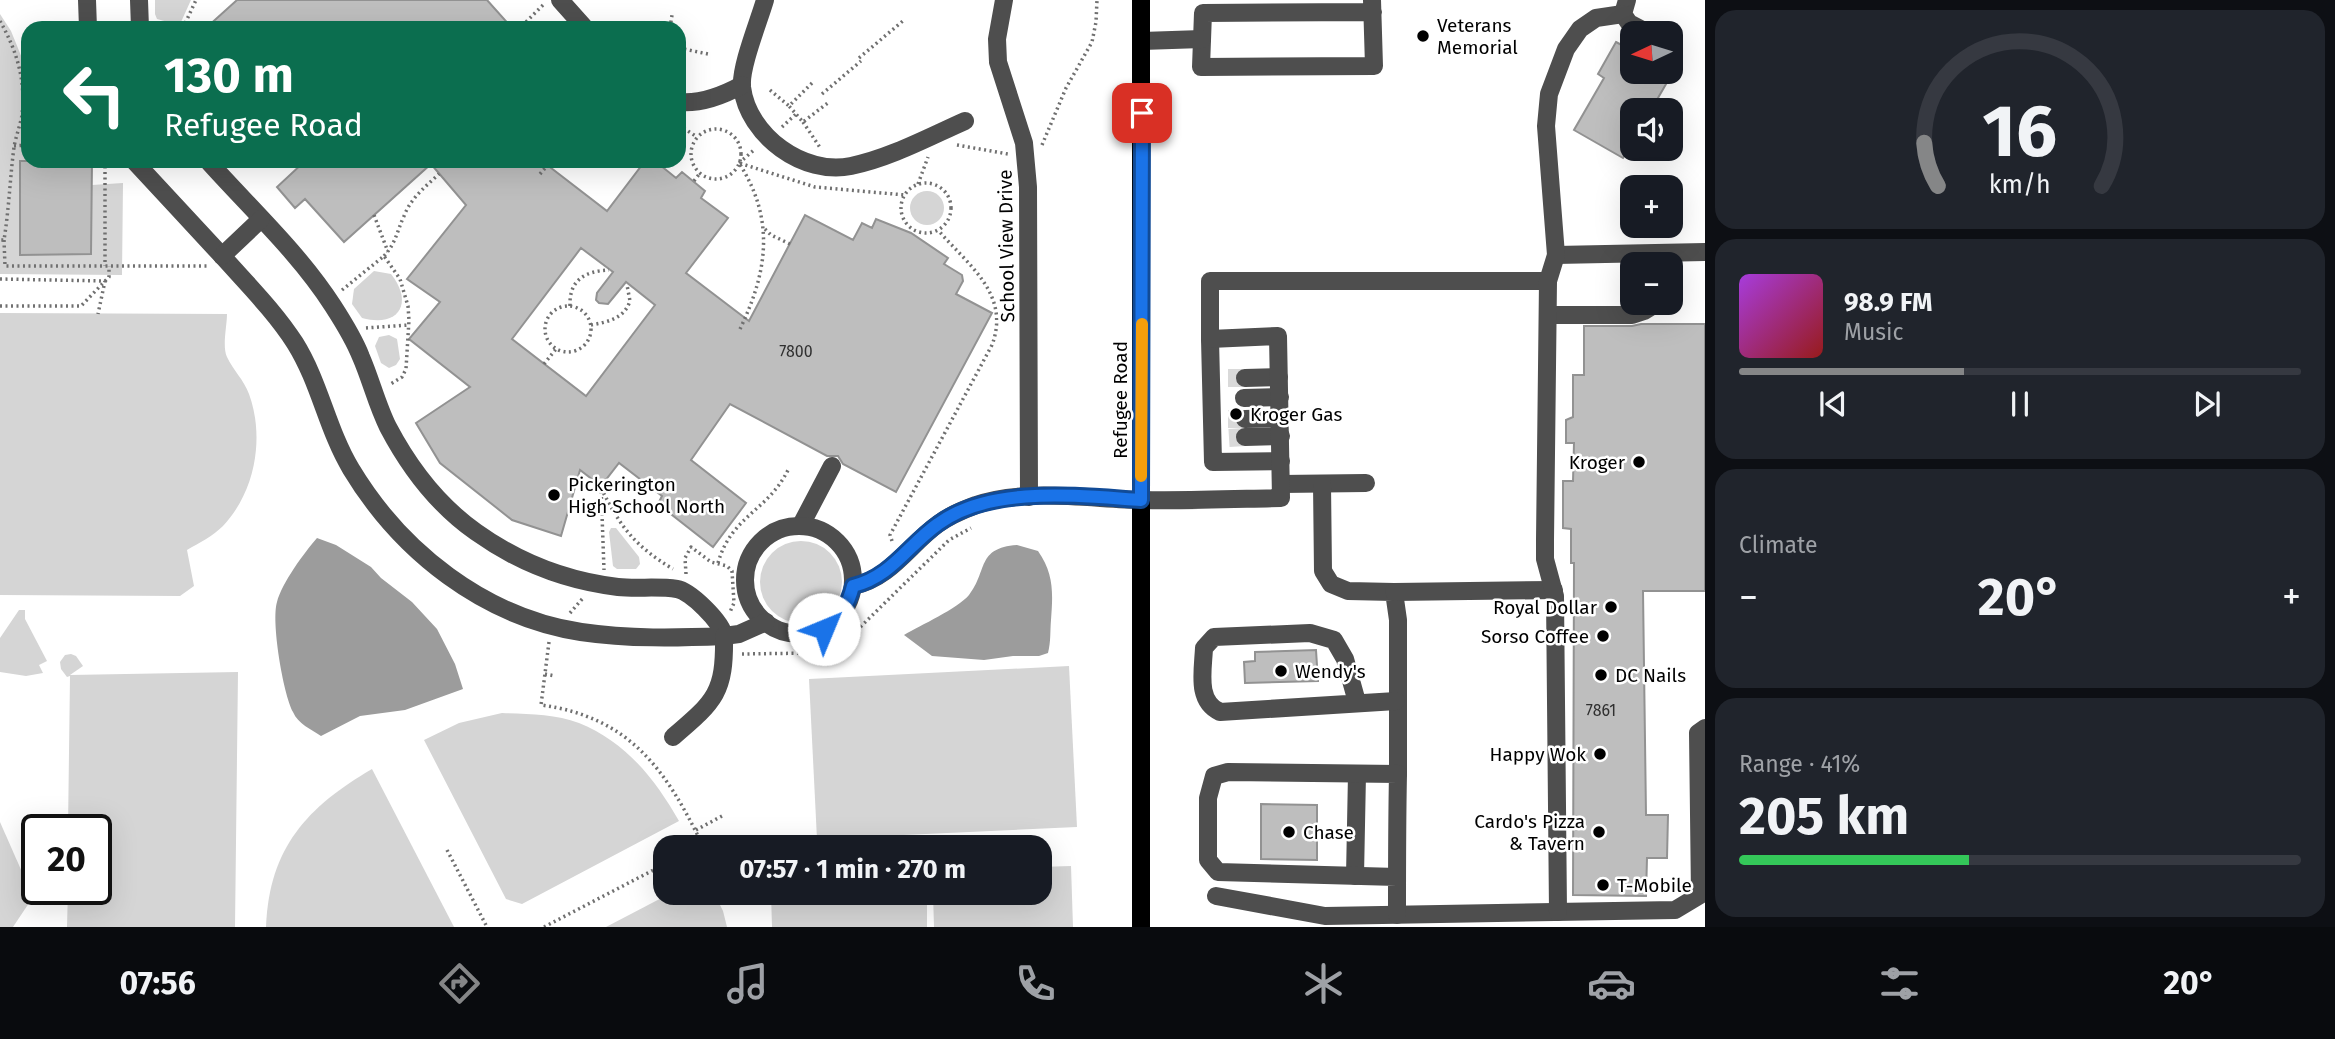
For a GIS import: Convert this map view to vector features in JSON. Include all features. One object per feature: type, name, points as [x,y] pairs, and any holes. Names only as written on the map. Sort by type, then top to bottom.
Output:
[{"type":"main road","name":"Refugee Road","points":[[1141,0],[1141,927]]},
{"type":"street","points":[[87,0],[88,21]]},
{"type":"street","points":[[139,0],[145,21]]},
{"type":"street","points":[[765,0],[747,58],[742,85],[746,104],[758,124],[773,143],[794,158],[831,169],[872,160],[965,121]]},
{"type":"street","name":"School View Drive","points":[[1004,0],[997,39],[998,62],[1025,152],[1028,187],[1029,497]]},
{"type":"street","points":[[552,2],[576,21]]},
{"type":"street","points":[[1372,6],[1374,66],[1201,67],[1202,39],[1203,13],[1372,6]]},
{"type":"street","points":[[1558,912],[1554,590],[1545,559],[1548,281],[1556,255],[1546,126],[1549,94],[1566,49],[1580,29],[1596,18],[1625,7]]},
{"type":"street","points":[[1142,41],[1202,39]]},
{"type":"street","points":[[686,103],[710,99],[742,85]]},
{"type":"street","points":[[140,168],[264,302],[297,345],[311,372],[335,439],[351,469],[405,540],[444,573],[488,602],[556,637],[580,632],[646,638],[723,639],[766,622]]},
{"type":"street","points":[[214,168],[311,276],[331,303],[362,358],[393,436],[422,481],[450,510],[474,531],[508,553],[566,577],[621,587],[679,589],[716,618],[723,639],[723,676],[707,708],[673,737]]},
{"type":"street","points":[[222,256],[261,219]]},
{"type":"street","points":[[1683,255],[1705,252]]},
{"type":"street","points":[[1556,255],[1620,257]]},
{"type":"street","points":[[1281,461],[1213,462],[1229,438],[1228,378],[1210,339],[1210,281],[1548,281]]},
{"type":"street","points":[[1548,315],[1620,315]]},
{"type":"street","points":[[853,586],[866,583],[898,563],[921,538],[956,512],[996,500],[1029,497],[1141,500],[1281,499],[1278,336],[1210,339]]},
{"type":"street","points":[[1228,378],[1279,377]]},
{"type":"street","points":[[1228,399],[1280,397]]},
{"type":"street","points":[[1228,419],[1280,418]]},
{"type":"street","points":[[1229,438],[1280,436]]},
{"type":"street","points":[[801,525],[832,466]]},
{"type":"street","points":[[1281,484],[1366,483]]},
{"type":"street","points":[[1322,484],[1324,571],[1331,584],[1348,591],[1554,590]]},
{"type":"street","points":[[801,525],[819,529],[834,538],[846,552],[852,568],[853,586],[848,604],[838,618],[824,629],[807,634],[789,634],[758,616],[749,600],[745,583],[747,565],[755,549],[767,536],[783,528],[801,525]]},
{"type":"street","points":[[1394,592],[1398,620],[1397,915]]},
{"type":"street","points":[[1357,702],[1345,659],[1334,640],[1310,634],[1214,637],[1204,648],[1203,696],[1212,709],[1220,712],[1396,701]]},
{"type":"street","points":[[1216,896],[1325,916],[1675,910],[1700,895],[1698,733],[1705,728]]},
{"type":"street","points":[[1397,877],[1218,872],[1208,860],[1208,798],[1214,776],[1228,772],[1398,774]]},
{"type":"street","points":[[1355,876],[1357,774]]},
{"type":"path","points":[[186,21],[196,0]]},
{"type":"path","points":[[952,145],[1003,154],[1025,152],[1044,145],[1066,88],[1092,42],[1097,0]]},
{"type":"path","points":[[527,21],[552,2]]},
{"type":"path","points":[[671,21],[672,15]]},
{"type":"path","points":[[822,94],[904,20]]},
{"type":"path","points":[[0,21],[11,40],[21,68]]},
{"type":"path","points":[[686,49],[708,54]]},
{"type":"path","points":[[789,106],[812,83]]},
{"type":"path","points":[[770,89],[803,122],[829,102]]},
{"type":"path","points":[[21,119],[14,146],[2,240],[5,266],[211,266],[202,256]]},
{"type":"path","points":[[739,163],[728,176],[711,178],[700,173],[690,154],[697,137],[708,130],[716,128],[730,133],[739,146],[739,163],[752,183],[764,228],[764,260],[756,293],[740,329]]},
{"type":"path","points":[[686,129],[697,137]]},
{"type":"path","points":[[14,146],[21,146]]},
{"type":"path","points":[[918,184],[935,185],[947,195],[951,211],[944,226],[938,230],[922,233],[908,225],[901,211],[905,195],[918,184],[929,153]]},
{"type":"path","points":[[739,163],[815,187],[905,195]]},
{"type":"path","points":[[0,306],[81,306],[109,277],[105,168]]},
{"type":"path","points":[[540,174],[545,168]]},
{"type":"path","points":[[694,181],[700,173]]},
{"type":"path","points":[[335,285],[341,292],[386,254],[396,240],[411,203],[439,174]]},
{"type":"path","points":[[374,215],[386,254],[400,279],[408,306],[407,369],[397,381],[386,387]]},
{"type":"path","points":[[764,228],[771,235],[790,244]]},
{"type":"path","points":[[898,563],[890,535],[992,345],[998,323],[994,298],[987,287],[938,230]]},
{"type":"path","points":[[570,306],[570,295],[577,280],[591,272],[609,270]]},
{"type":"path","points":[[0,279],[105,281]]},
{"type":"path","points":[[98,314],[105,281]]},
{"type":"path","points":[[590,325],[621,315],[630,301],[627,285]]},
{"type":"path","points":[[570,306],[584,313],[590,325],[591,334],[583,347],[570,353],[556,349],[546,338],[545,323],[554,310],[570,306]]},
{"type":"path","points":[[365,336],[362,329],[409,325]]},
{"type":"path","points":[[544,364],[556,349]]},
{"type":"path","points":[[718,564],[725,541],[732,531],[770,498],[788,470]]},
{"type":"path","points":[[604,571],[601,486],[617,521],[647,554],[687,579],[685,558],[693,545],[711,562],[729,567],[732,571],[733,607],[723,639],[814,653],[845,642],[949,540],[974,526]]},
{"type":"path","points":[[593,569],[614,572]]},
{"type":"path","points":[[668,573],[679,573]]},
{"type":"path","points":[[538,637],[556,637],[545,674],[541,705],[591,717],[637,746],[663,774],[697,835]]},
{"type":"path","points":[[545,674],[555,676]]},
{"type":"path","points":[[695,830],[722,816]]},
{"type":"path","points":[[447,850],[487,927]]},
{"type":"path","points":[[544,927],[653,870]]},
{"type":"shaded area","points":[[155,0],[191,0],[181,21],[164,21],[157,19]]},
{"type":"shaded area","points":[[0,14],[11,31],[21,56],[21,168],[92,168],[92,185],[123,183],[122,275],[0,274]]},
{"type":"shaded area","points":[[927,191],[939,196],[944,208],[939,220],[927,225],[915,220],[910,208],[915,196]]},
{"type":"shaded area","points":[[374,271],[391,274],[401,295],[399,311],[385,319],[362,318],[352,304],[354,289]]},
{"type":"shaded area","points":[[0,313],[227,314],[226,353],[247,389],[254,411],[254,464],[250,481],[234,512],[219,530],[187,550],[194,586],[180,596],[0,595]]},
{"type":"shaded area","points":[[389,335],[397,339],[400,359],[396,365],[389,368],[381,363],[375,346],[379,337]]},
{"type":"shaded area","points":[[611,528],[616,528],[639,557],[640,564],[636,569],[617,569],[613,566],[609,532]]},
{"type":"shaded area","points":[[317,538],[336,545],[371,567],[412,602],[437,629],[455,664],[463,689],[405,710],[360,716],[321,736],[298,720],[289,703],[282,674],[276,611],[288,577]]},
{"type":"shaded area","points":[[801,541],[817,544],[830,553],[839,566],[842,582],[839,598],[830,611],[817,620],[801,623],[785,620],[772,611],[763,598],[760,582],[763,566],[772,553],[785,544]]},
{"type":"shaded area","points":[[1017,545],[1038,551],[1050,576],[1052,601],[1048,653],[984,660],[932,656],[904,635],[963,600],[975,586],[989,556],[1004,547]]},
{"type":"shaded area","points":[[19,610],[25,610],[25,619],[47,661],[39,665],[43,673],[26,676],[0,672],[0,638]]},
{"type":"shaded area","points":[[65,655],[76,656],[83,666],[70,675],[238,672],[235,927],[67,927],[68,905],[112,905],[112,814],[68,814],[70,676],[67,677],[61,669],[60,662]]},
{"type":"shaded area","points":[[1069,666],[1077,827],[904,835],[817,835],[809,679]]},
{"type":"shaded area","points":[[502,713],[560,718],[579,723],[611,740],[638,763],[679,821],[522,904],[506,899],[424,740],[459,723]]},
{"type":"shaded area","points":[[372,769],[454,927],[266,927],[275,874],[296,833],[328,799]]},
{"type":"shaded area","points":[[0,822],[21,870],[21,905],[28,905],[13,927],[0,927]]},
{"type":"shaded area","points":[[1071,866],[1073,927],[934,927],[933,905],[1052,905],[1052,867]]},
{"type":"shaded area","points":[[653,902],[653,905],[720,905],[727,927],[606,927]]},
{"type":"shaded area","points":[[771,905],[927,905],[927,927],[772,927]]},
{"type":"building","points":[[237,0],[487,0],[506,21],[214,21]]},
{"type":"building","points":[[1616,42],[1620,44],[1620,84],[1666,84],[1658,98],[1620,98],[1620,156],[1574,130],[1604,78],[1598,74]]},
{"type":"building","points":[[20,161],[21,168],[92,168],[91,254],[20,255]]},
{"type":"building","name":"Pickerington High School North","points":[[297,168],[427,168],[344,242],[305,199],[295,208],[277,187]]},
{"type":"building","name":"Pickerington High School North","points":[[434,168],[551,168],[607,211],[640,168],[664,168],[676,178],[682,172],[705,191],[701,198],[728,218],[686,273],[749,321],[805,215],[853,240],[862,223],[872,228],[876,219],[911,233],[948,258],[944,264],[962,275],[963,281],[956,294],[992,313],[896,492],[843,464],[838,456],[827,456],[730,404],[691,460],[746,503],[713,547],[658,504],[662,496],[619,463],[601,486],[580,470],[561,536],[512,520],[440,463],[416,423],[470,387],[409,339],[440,302],[407,279],[466,205]],"holes":[[[581,248],[613,272],[597,293],[596,300],[608,304],[626,282],[655,305],[586,396],[512,339]]]},
{"type":"building","name":"Kroger","points":[[1705,324],[1705,591],[1643,591],[1646,815],[1668,815],[1667,858],[1647,858],[1646,896],[1573,895],[1574,563],[1571,563],[1571,529],[1563,528],[1563,481],[1573,481],[1574,443],[1566,443],[1566,420],[1573,417],[1573,375],[1584,375],[1584,326]]},
{"type":"building","name":"Wendy's","points":[[1316,650],[1318,681],[1245,683],[1244,662],[1255,661],[1255,652]]},
{"type":"building","name":"Chase","points":[[1261,804],[1317,805],[1317,860],[1261,859]]},
{"type":"tunnel","points":[[1228,378],[1245,378]]},
{"type":"tunnel","points":[[1228,419],[1245,419]]},
{"type":"tunnel","points":[[1229,438],[1245,437]]},
{"type":"slow traffic","points":[[1141,476],[1142,324]]},
{"type":"place","name":"Veterans Memorial","points":[[1423,36]]},
{"type":"place","name":"Kroger Gas","points":[[1236,414]]},
{"type":"place","name":"Kroger","points":[[1639,462]]},
{"type":"place","name":"Pickerington High School North","points":[[554,495]]},
{"type":"place","name":"Royal Dollar","points":[[1611,607]]},
{"type":"place","name":"Sorso Coffee","points":[[1603,636]]},
{"type":"place","name":"Wendy's","points":[[1281,671]]},
{"type":"place","name":"DC Nails","points":[[1601,675]]},
{"type":"place","name":"Happy Wok","points":[[1600,754]]},
{"type":"place","name":"Chase","points":[[1289,832]]},
{"type":"place","name":"Cardo's Pizza & Tavern","points":[[1599,832]]},
{"type":"place","name":"T-Mobile","points":[[1603,885]]},
{"type":"route","points":[[824,629],[838,618],[848,604],[853,586],[866,583],[898,563],[921,538],[956,512],[996,500],[1029,497],[1141,500],[1142,113]]}]
